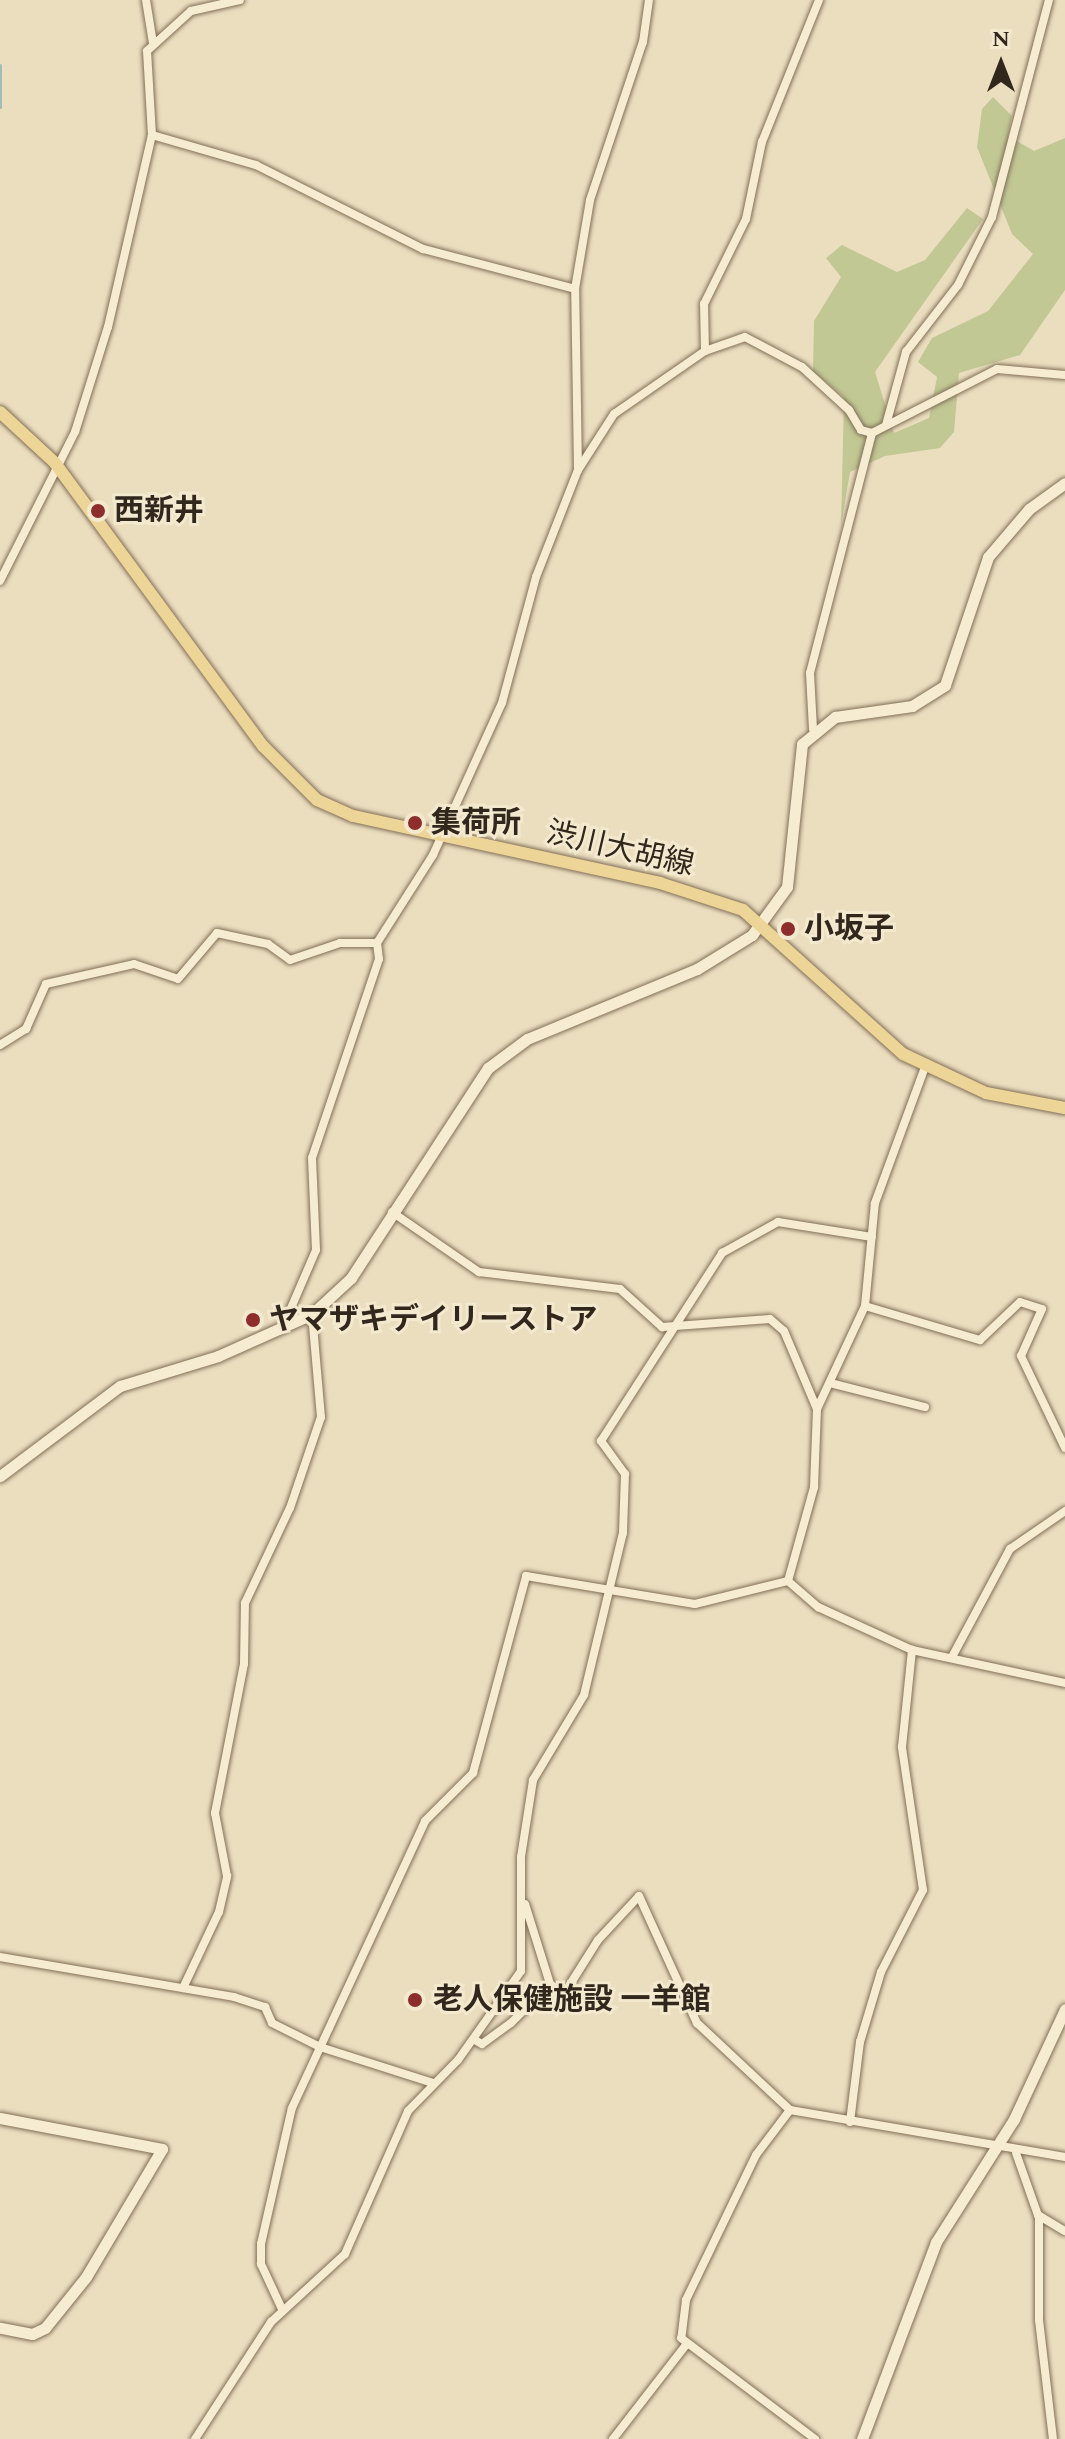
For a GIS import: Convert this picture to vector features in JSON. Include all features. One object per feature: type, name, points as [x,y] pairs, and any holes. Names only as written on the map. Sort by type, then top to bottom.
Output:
[{"type":"main road","name":"渋川大胡線","points":[[0,412],[55,463],[296,784],[353,816],[704,895],[764,923],[885,1042],[925,1067],[986,1093],[1065,1108]]},
{"type":"main road","points":[[0,1476],[120,1386],[282,1330],[312,1314],[351,1278],[474,1086],[511,1049],[721,957],[764,923],[787,887],[797,767],[813,729],[845,714],[912,706],[945,685],[988,557],[1029,509],[1065,483]]},
{"type":"main road","points":[[862,2439],[936,2242],[995,2149],[1065,2009]]},
{"type":"main road","points":[[0,2118],[162,2149],[101,2254],[45,2328],[0,2328]]},
{"type":"street","points":[[0,581],[55,463],[75,432],[108,327],[152,135],[153,43],[146,0]]},
{"type":"street","points":[[153,43],[191,11],[240,0]]},
{"type":"street","points":[[578,470],[575,289],[590,200],[643,42],[649,0]]},
{"type":"street","points":[[705,351],[704,304],[746,219],[762,142],[819,0]]},
{"type":"street","points":[[886,425],[906,352],[958,285],[992,217],[1049,0]]},
{"type":"street","points":[[152,135],[256,165],[423,249],[575,289]]},
{"type":"street","points":[[282,1330],[316,1250],[312,1158],[379,959],[377,943],[443,835],[502,703],[536,577],[578,470],[614,414],[705,351],[745,337],[802,367],[849,410],[861,430],[872,433],[997,369],[1065,375]]},
{"type":"street","points":[[813,729],[810,673],[872,433]]},
{"type":"street","points":[[0,1045],[26,1029],[46,984],[134,964],[178,979],[217,933],[268,944],[290,960],[340,943],[377,943]]},
{"type":"street","points":[[788,1581],[814,1487],[817,1409],[865,1306],[875,1203],[925,1067]]},
{"type":"street","points":[[392,1212],[479,1272],[608,1285],[634,1295],[662,1327],[674,1329],[706,1319],[770,1319],[784,1331],[817,1409]]},
{"type":"street","points":[[195,2439],[282,2309],[345,2254],[382,2160],[433,2083],[475,2040],[521,1971],[521,1891],[533,1780],[584,1695],[612,1590],[625,1474],[601,1441],[722,1253],[778,1222],[872,1237]]},
{"type":"street","points":[[865,1306],[980,1340],[1020,1302],[1042,1309],[1021,1356],[1065,1448]]},
{"type":"street","points":[[183,1988],[219,1912],[227,1876],[215,1813],[244,1664],[245,1603],[290,1508],[321,1417],[312,1314]]},
{"type":"street","points":[[830,1383],[925,1407]]},
{"type":"street","points":[[952,1657],[1010,1549],[1065,1511]]},
{"type":"street","points":[[282,2309],[261,2264],[261,2244],[292,2108],[425,1821],[473,1773],[526,1576],[695,1604],[788,1581]]},
{"type":"street","points":[[788,1581],[818,1607],[912,1650],[1065,1683]]},
{"type":"street","points":[[850,2122],[860,2042],[881,1972],[923,1890],[902,1747],[912,1650]]},
{"type":"street","points":[[521,1891],[550,1984],[564,1994],[598,1940],[639,1896],[697,2023],[790,2110],[1016,2153],[1065,2157]]},
{"type":"street","points":[[0,1957],[183,1988],[265,2007],[272,2023],[320,2047],[433,2083]]},
{"type":"street","points":[[475,2040],[482,2044],[501,2030],[550,1984]]},
{"type":"street","points":[[613,2439],[686,2345],[686,2300],[756,2155],[790,2110]]},
{"type":"street","points":[[1016,2153],[1037,2214],[1039,2320],[1053,2439]]},
{"type":"street","points":[[1037,2214],[1065,2231]]},
{"type":"street","points":[[686,2345],[815,2439]]},
{"type":"green space","points":[[993,97],[1012,116],[1008,136],[1034,151],[1065,138],[1065,290],[1020,355],[959,373],[954,432],[940,448],[885,456],[850,472],[841,526],[844,397],[813,371],[814,321],[841,277],[826,258],[842,245],[897,272],[925,260],[967,208],[983,219],[875,372],[894,433],[929,418],[937,377],[918,362],[932,338],[988,311],[1033,254],[1012,234],[977,147],[982,109]]},
{"type":"waterway","points":[[0,65],[0,107]]},
{"type":"place","name":"西新井","points":[[98,511]]},
{"type":"place","name":"集荷所","points":[[415,823]]},
{"type":"place","name":"小坂子","points":[[788,929]]},
{"type":"place","name":"ヤマザキデイリーストア","points":[[253,1320]]},
{"type":"place","name":"老人保健施設 一羊館","points":[[415,2000]]}]
